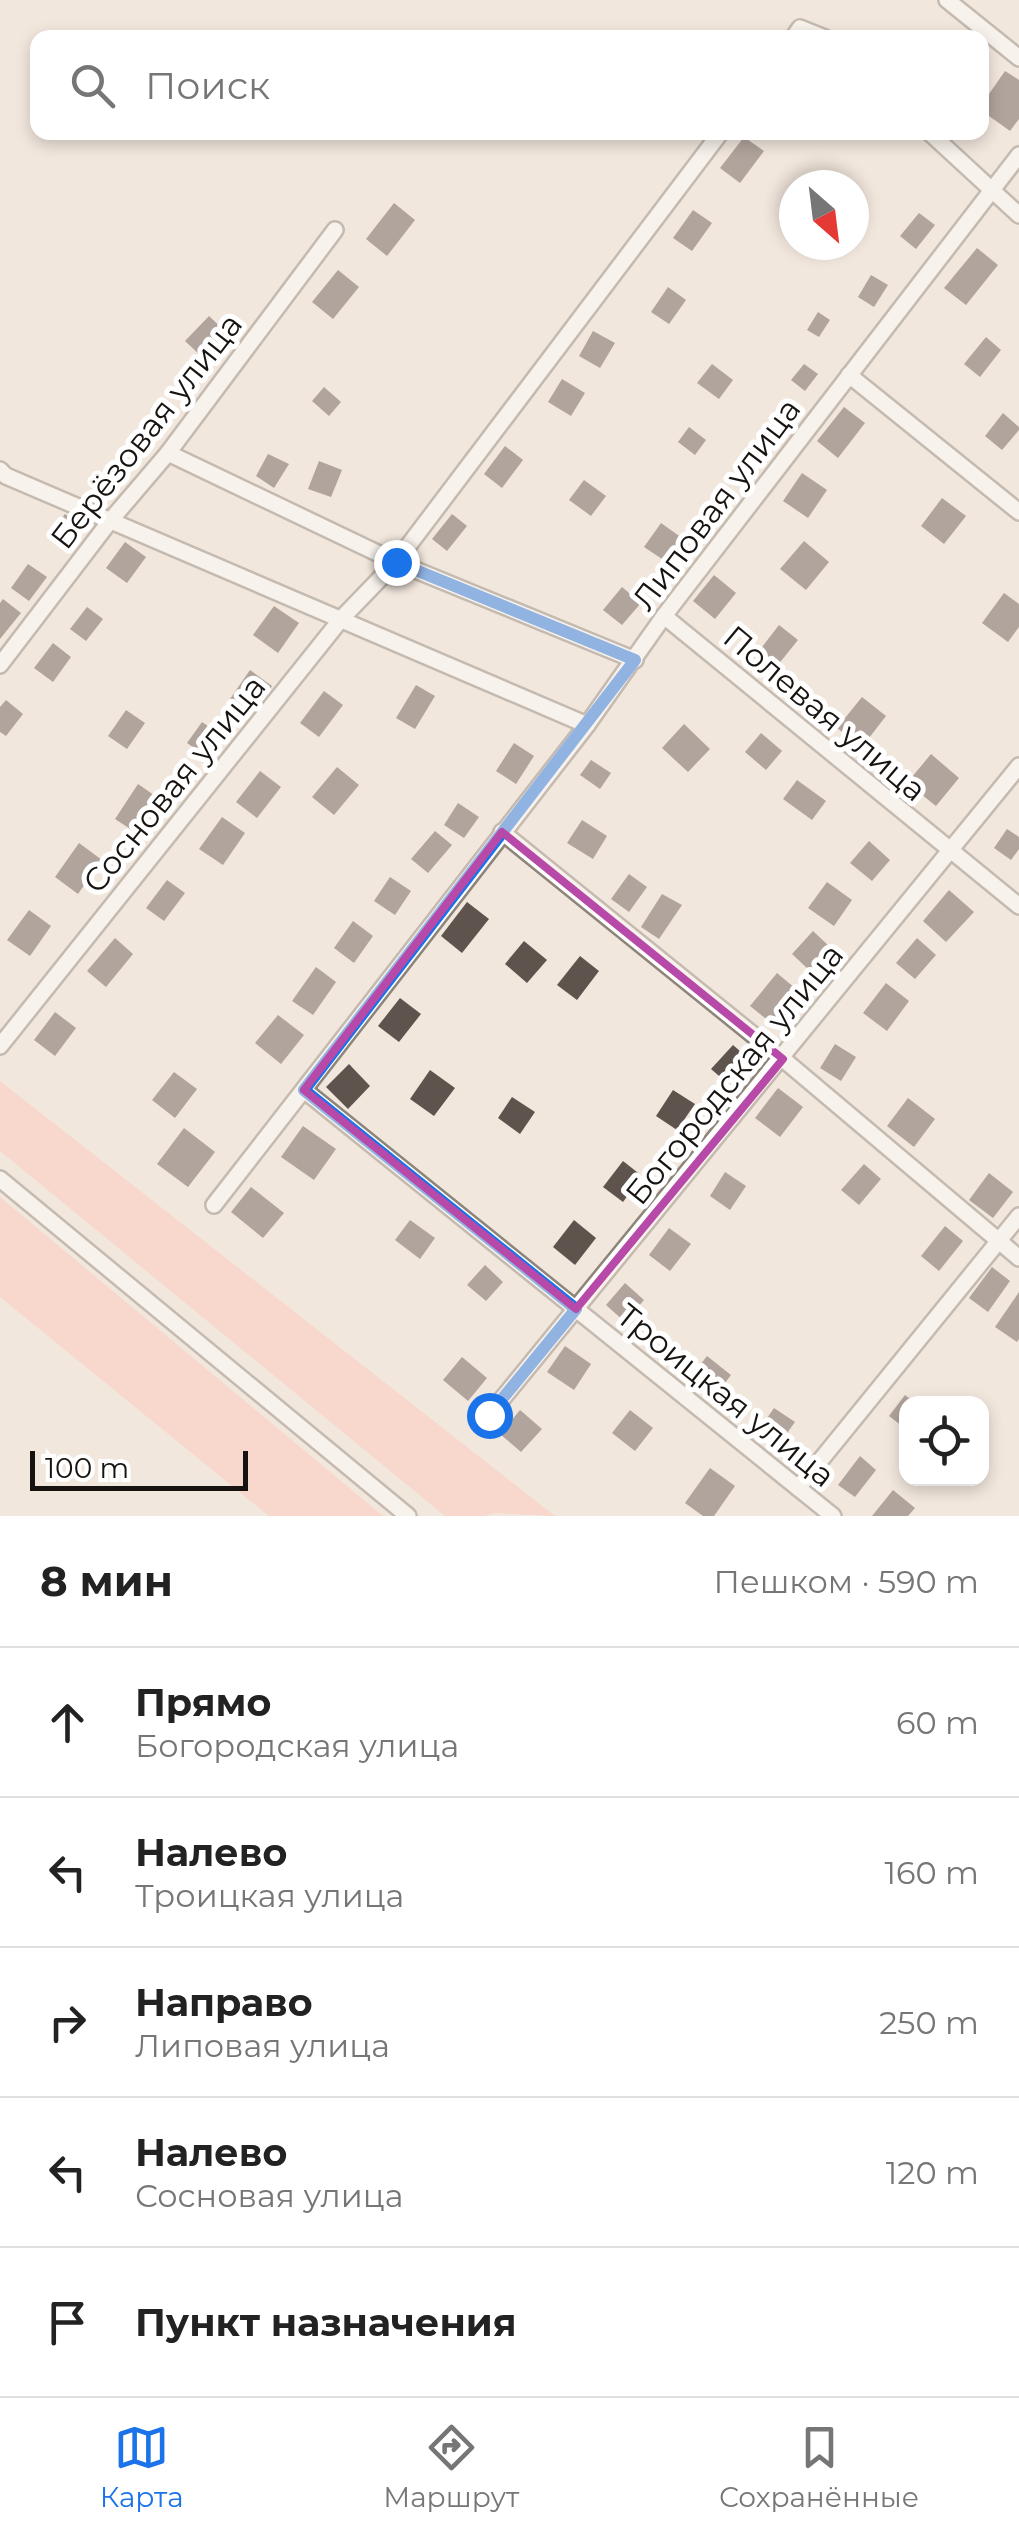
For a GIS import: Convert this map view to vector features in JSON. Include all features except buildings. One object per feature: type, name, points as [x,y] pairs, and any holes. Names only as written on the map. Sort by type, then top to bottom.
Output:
[{"type":"street","points":[[947,0],[984,30]]},
{"type":"street","points":[[989,34],[1019,58]]},
{"type":"street","name":"Сосновая улица","points":[[0,1046],[342,618],[396,562],[715,140]]},
{"type":"street","points":[[937,140],[1019,215]]},
{"type":"street","name":"Липовая улица","points":[[214,1206],[587,725],[664,616],[1019,155]]},
{"type":"street","name":"Берёзовая улица","points":[[0,664],[110,521],[168,453],[335,230]]},
{"type":"street","points":[[848,375],[1019,512]]},
{"type":"street","points":[[168,453],[396,562],[635,660]]},
{"type":"street","points":[[0,470],[6,476],[587,725]]},
{"type":"street","name":"Полевая улица","points":[[664,616],[950,852]]},
{"type":"street","name":"Богородская улица","points":[[489,1415],[1019,766]]},
{"type":"street","points":[[502,832],[783,1059],[1019,1258]]},
{"type":"street","points":[[950,852],[1019,906]]},
{"type":"street","name":"Троицкая улица","points":[[304,1090],[833,1516]]},
{"type":"street","points":[[0,1179],[408,1516]]},
{"type":"street","points":[[798,1488],[1019,1216]]},
{"type":"highlighted area","points":[[502,832],[783,1059],[576,1309],[304,1090]]},
{"type":"shaded area","points":[[0,1081],[555,1516],[445,1516],[0,1151]]},
{"type":"shaded area","points":[[0,1197],[383,1516],[269,1516],[0,1297]]},
{"type":"route","points":[[396,562],[635,660],[304,1090],[576,1309],[489,1415]]}]
